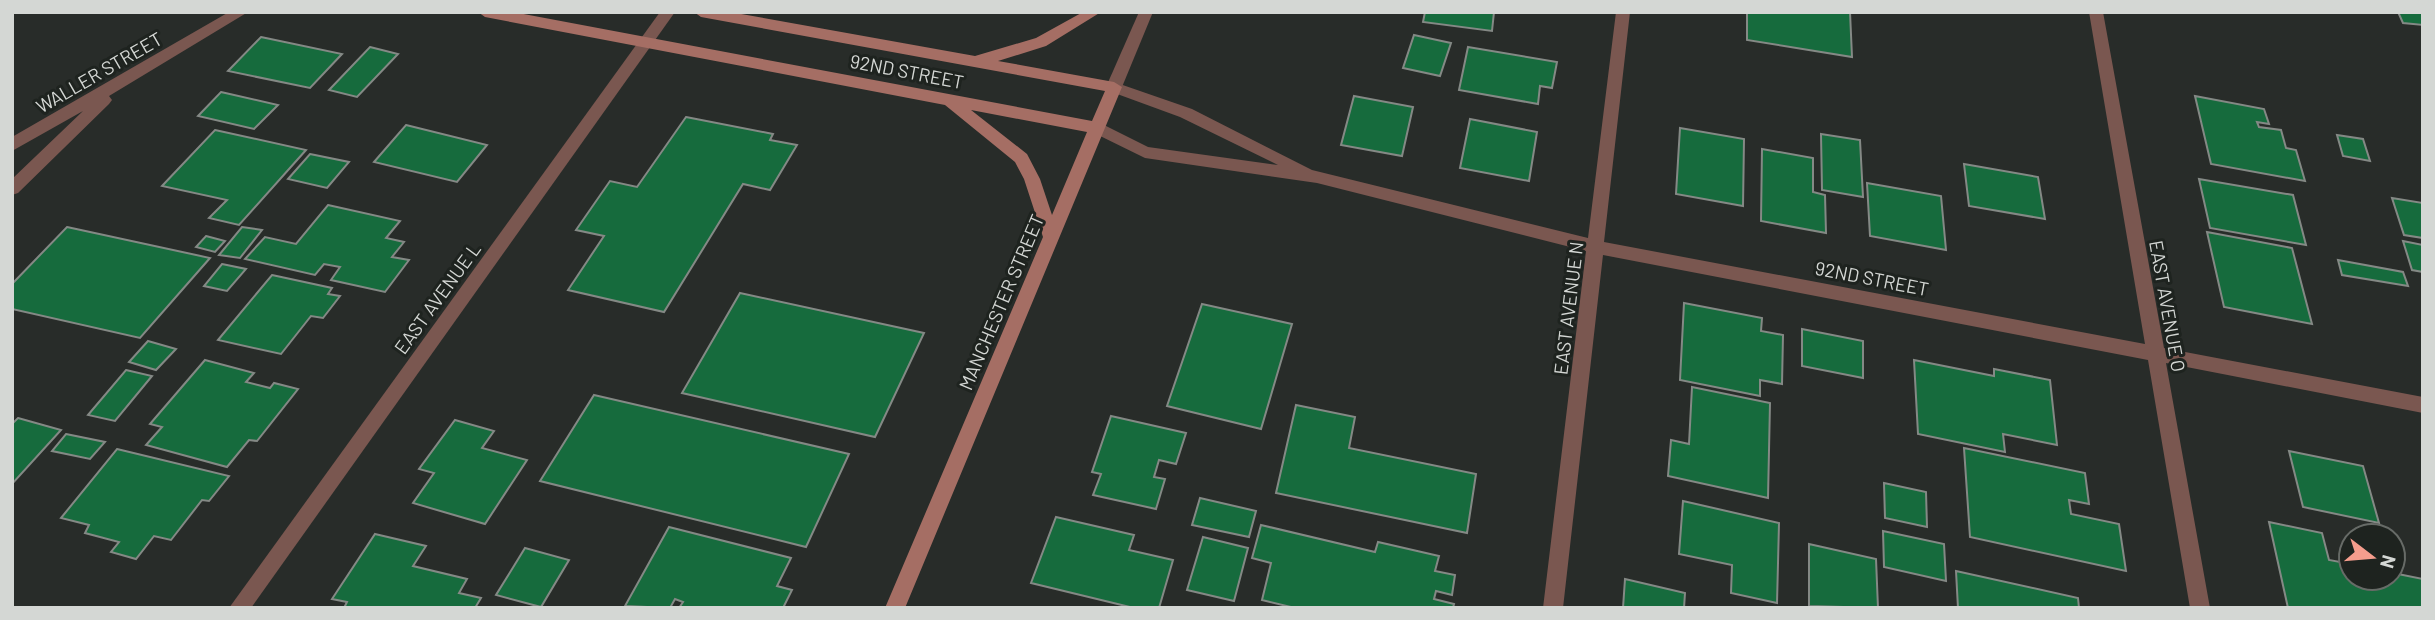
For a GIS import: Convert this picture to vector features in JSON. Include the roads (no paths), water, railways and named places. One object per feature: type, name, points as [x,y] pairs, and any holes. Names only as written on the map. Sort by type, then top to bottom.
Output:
[{"type":"main road","name":"92ND STREET","points":[[485,12],[1098,128]]},
{"type":"main road","name":"92ND STREET","points":[[701,12],[1114,87]]},
{"type":"main road","points":[[964,60],[1015,54],[1061,33],[1094,12]]},
{"type":"main road","name":"MANCHESTER STREET","points":[[895,608],[1114,87]]},
{"type":"main road","points":[[948,100],[1021,158],[1032,179],[1051,237]]},
{"type":"street","name":"WALLER STREET","points":[[12,145],[241,12]]},
{"type":"street","name":"EAST AVENUE L","points":[[239,608],[668,12]]},
{"type":"street","name":"MANCHESTER STREET","points":[[1114,87],[1146,12]]},
{"type":"street","name":"EAST AVENUE N","points":[[1553,608],[1623,12]]},
{"type":"street","name":"EAST AVENUE O","points":[[2096,12],[2200,608]]},
{"type":"street","points":[[12,189],[124,80]]},
{"type":"street","name":"92ND STREET","points":[[1114,87],[1186,113],[1317,177]]},
{"type":"street","name":"92ND STREET","points":[[1098,128],[1145,152],[1317,177],[1596,247],[2423,405]]}]
